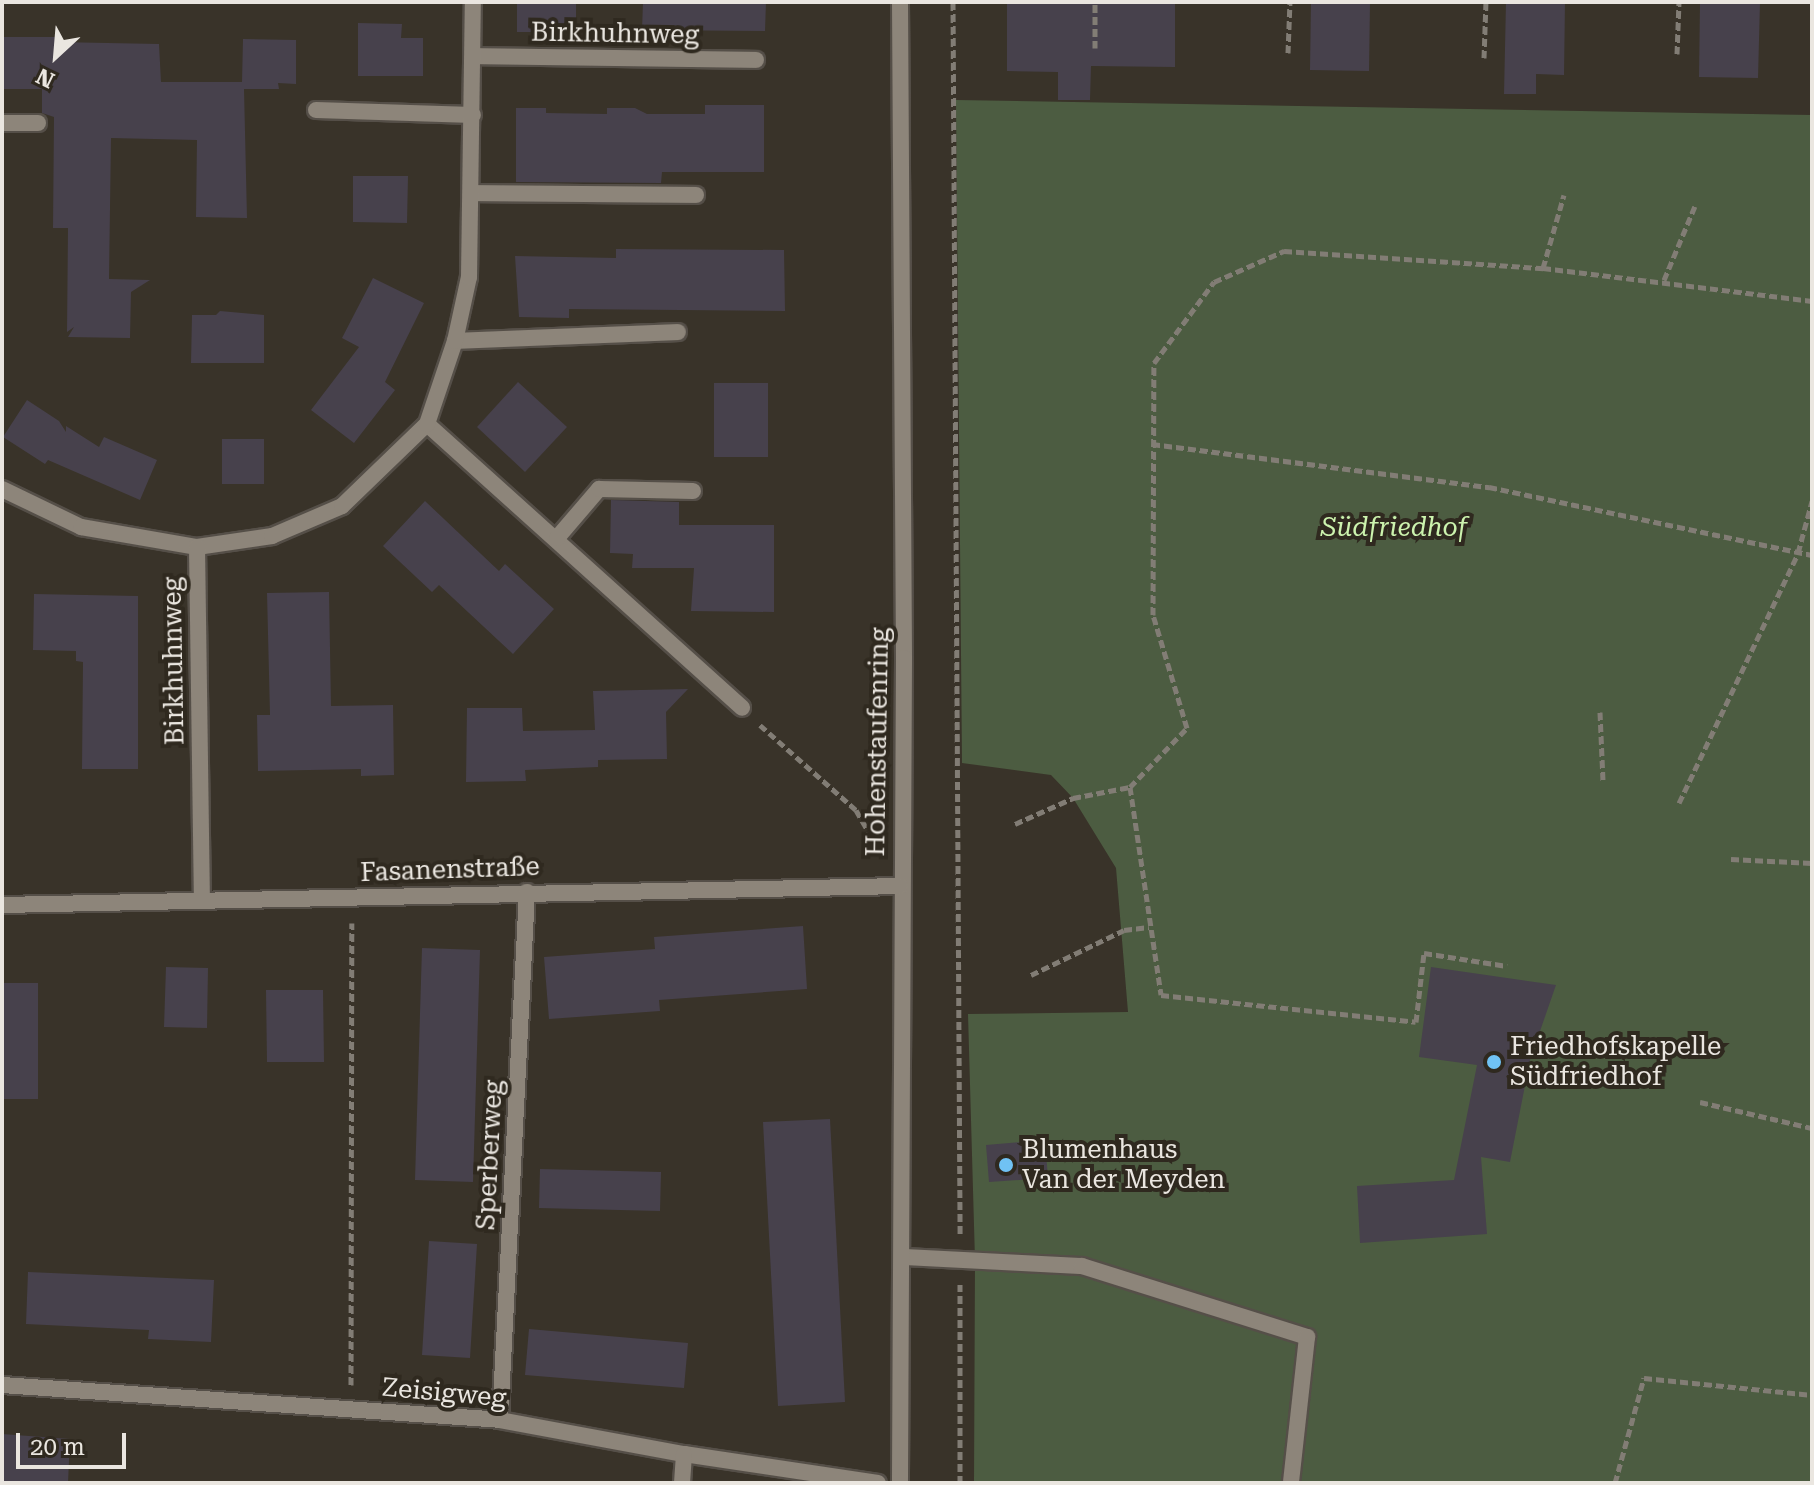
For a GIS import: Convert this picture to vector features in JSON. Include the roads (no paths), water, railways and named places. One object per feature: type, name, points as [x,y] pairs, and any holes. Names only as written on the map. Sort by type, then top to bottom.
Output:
[{"type":"street","name":"Birkhuhnweg","points":[[202,901],[197,547],[272,536],[342,506],[427,424],[455,341],[469,277],[473,2]]},
{"type":"street","name":"Hohenstaufenring","points":[[900,2],[904,642],[900,886],[903,1257],[900,1483]]},
{"type":"street","name":"Birkhuhnweg","points":[[474,56],[756,60]]},
{"type":"street","points":[[316,110],[473,115]]},
{"type":"street","points":[[2,123],[38,123]]},
{"type":"street","points":[[471,193],[696,195]]},
{"type":"street","points":[[455,341],[678,332]]},
{"type":"street","points":[[427,424],[742,708]]},
{"type":"street","points":[[2,489],[81,527],[197,547]]},
{"type":"street","points":[[557,538],[599,489],[693,491]]},
{"type":"street","name":"Fasanenstraße","points":[[2,905],[900,886]]},
{"type":"street","name":"Sperberweg","points":[[500,1420],[527,892]]},
{"type":"street","points":[[903,1257],[1082,1266],[1307,1337],[1291,1481]]},
{"type":"street","name":"Zeisigweg","points":[[2,1385],[500,1420],[684,1454],[878,1483]]},
{"type":"street","points":[[682,1483],[684,1454]]},
{"type":"place","name":"Friedhofskapelle Südfriedhof","points":[[1494,1062]]},
{"type":"place","name":"Blumenhaus Van der Meyden","points":[[1006,1165]]},
{"type":"park label","name":"Südfriedhof","points":[[1394,528]]}]
